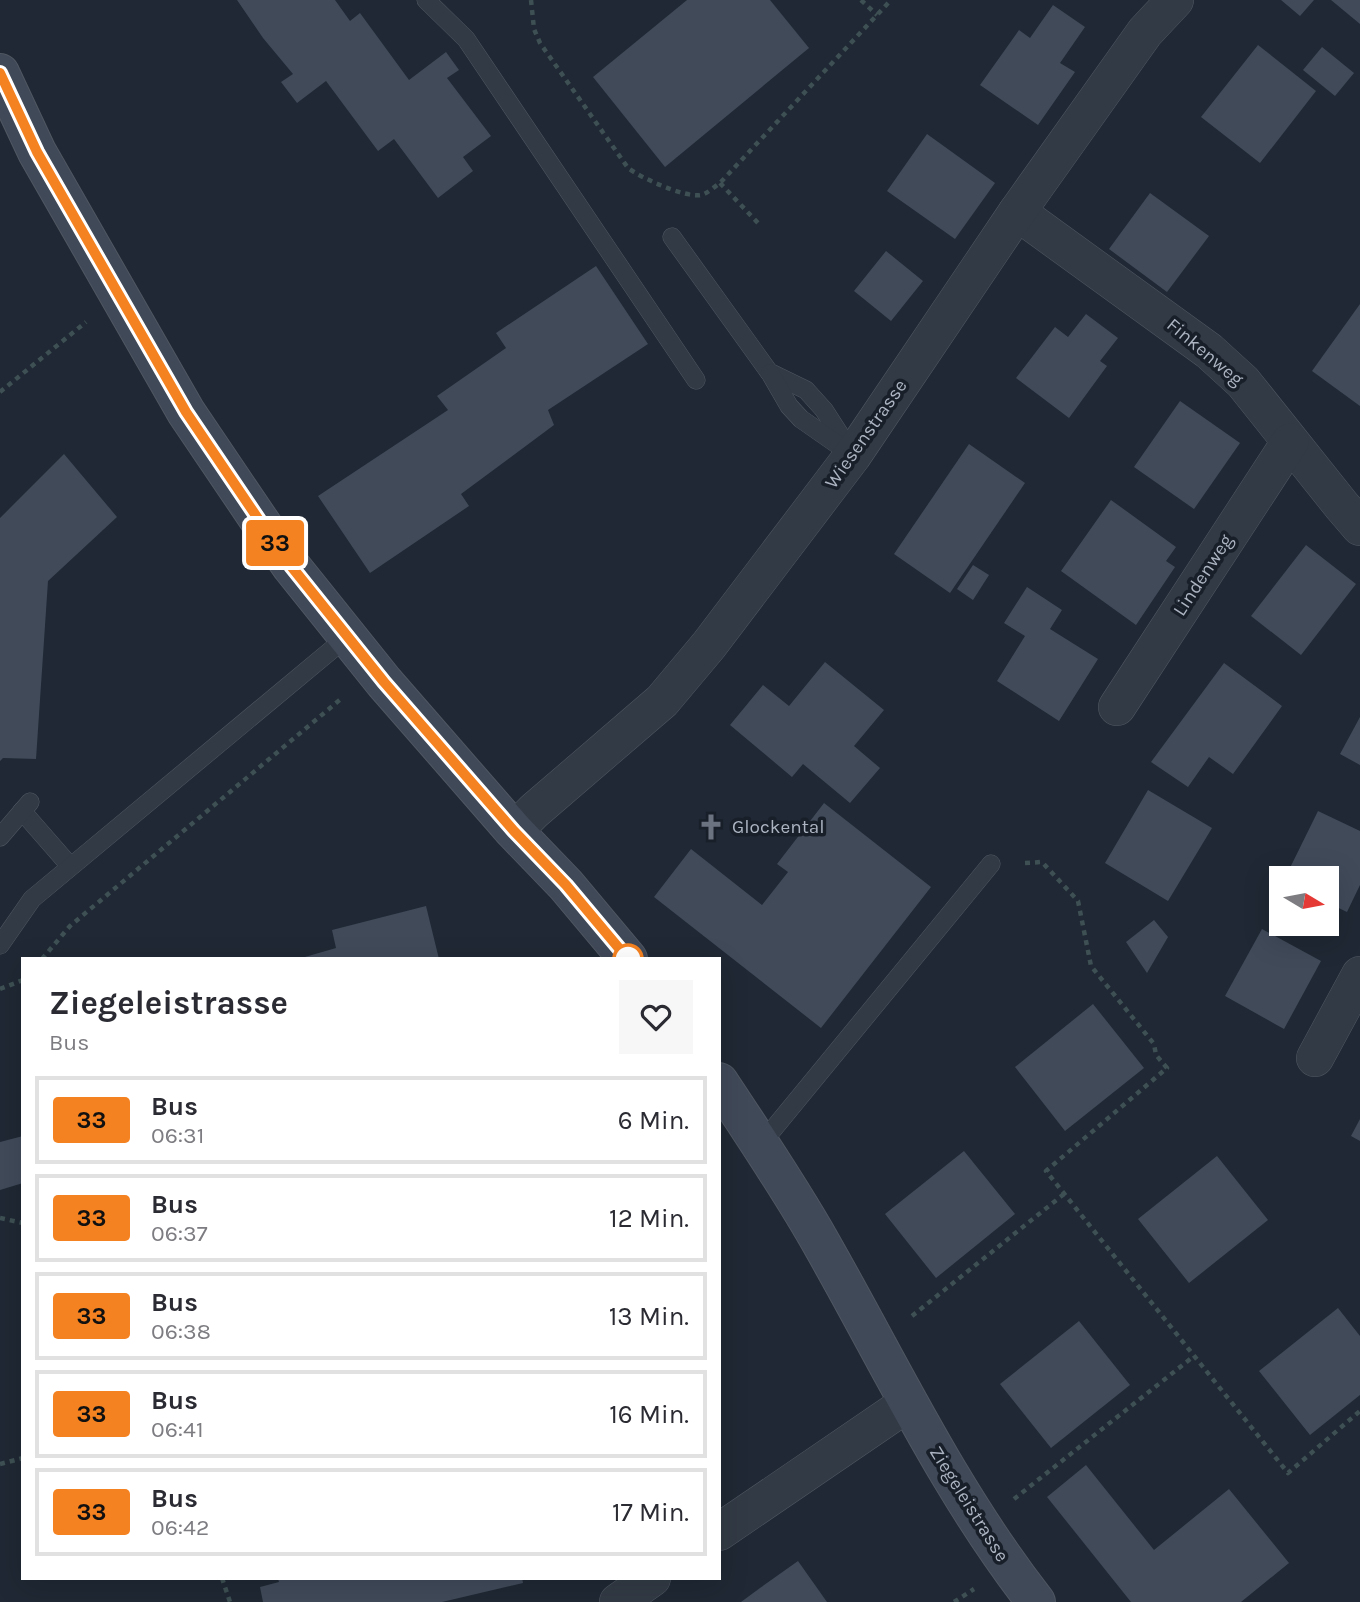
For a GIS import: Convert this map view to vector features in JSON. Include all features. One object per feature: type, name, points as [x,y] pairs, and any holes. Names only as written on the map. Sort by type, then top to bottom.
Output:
[{"type":"street","name":"Wiesenstrasse","points":[[514,831],[662,701],[709,645],[853,455],[1017,212],[1146,32],[1175,0]]},
{"type":"street","points":[[0,74],[37,152],[186,412],[291,566],[384,682],[514,831],[566,885],[626,957]]},
{"type":"street","name":"Finkenweg","points":[[1017,212],[1209,351],[1243,382],[1360,527]]},
{"type":"street","name":"Lindenweg","points":[[1117,707],[1290,442]]},
{"type":"street","points":[[1315,1058],[1360,975]]},
{"type":"street","name":"Ziegeleistrasse","points":[[721,1085],[761,1144],[820,1241],[931,1445],[1009,1567],[1036,1602]]},
{"type":"street","points":[[721,1531],[908,1403]]},
{"type":"street","points":[[618,1602],[649,1580]]},
{"type":"lane","points":[[426,0],[466,39],[696,380]]},
{"type":"lane","points":[[672,237],[769,372],[806,390],[824,410],[853,455]]},
{"type":"lane","points":[[0,945],[32,899],[347,637]]},
{"type":"lane","points":[[0,837],[26,806],[71,866]]},
{"type":"lane","points":[[761,1144],[992,864]]},
{"type":"path","points":[[531,0],[534,29],[540,43],[628,168],[640,177],[689,195],[703,195],[720,183],[891,0]]},
{"type":"path","points":[[861,0],[877,15]]},
{"type":"path","points":[[720,183],[758,223]]},
{"type":"path","points":[[0,392],[90,318]]},
{"type":"path","points":[[44,957],[70,926],[343,697],[384,682]]},
{"type":"path","points":[[992,864],[1042,862],[1078,901],[1091,965],[1154,1044],[1156,1055],[1167,1068],[1046,1171],[1288,1473],[1360,1411]]},
{"type":"path","points":[[0,989],[21,981]]},
{"type":"path","points":[[876,1344],[1064,1194]]},
{"type":"path","points":[[0,1218],[21,1223]]},
{"type":"path","points":[[981,1525],[1194,1356]]},
{"type":"path","points":[[0,1464],[21,1459]]},
{"type":"path","points":[[223,1580],[230,1602]]},
{"type":"building","points":[[237,0],[335,0],[350,21],[360,13],[409,80],[446,52],[459,70],[447,78],[491,136],[463,157],[473,171],[438,198],[394,139],[378,151],[326,81],[297,103],[281,82],[293,74],[263,38]]},
{"type":"building","points":[[687,0],[770,0],[809,48],[665,167],[593,77]]},
{"type":"building","points":[[1281,0],[1314,0],[1300,16]]},
{"type":"building","points":[[1331,0],[1360,0],[1360,24]]},
{"type":"building","points":[[1053,5],[1085,27],[1060,63],[1075,72],[1038,125],[980,85],[1019,30],[1030,38]]},
{"type":"building","points":[[1258,45],[1316,91],[1260,163],[1201,117]]},
{"type":"building","points":[[1322,47],[1354,73],[1335,96],[1303,70]]},
{"type":"building","points":[[927,134],[995,183],[955,239],[887,191]]},
{"type":"building","points":[[1150,193],[1209,236],[1167,292],[1109,249]]},
{"type":"building","points":[[886,251],[923,281],[891,321],[854,291]]},
{"type":"building","points":[[596,266],[648,344],[548,410],[554,425],[461,494],[469,506],[370,573],[318,496],[448,410],[437,396],[506,348],[496,333]]},
{"type":"building","points":[[1360,304],[1360,406],[1312,371]]},
{"type":"building","points":[[1086,314],[1118,338],[1100,361],[1107,366],[1069,418],[1016,378],[1055,327],[1068,337]]},
{"type":"building","points":[[1180,401],[1240,443],[1194,509],[1134,467]]},
{"type":"building","points":[[969,444],[1025,483],[950,593],[894,554]]},
{"type":"building","points":[[64,454],[117,517],[48,581],[36,759],[3,758],[0,761],[0,518]]},
{"type":"building","points":[[1111,500],[1176,547],[1166,561],[1175,567],[1136,625],[1061,571]]},
{"type":"building","points":[[1306,545],[1356,584],[1301,655],[1251,616]]},
{"type":"building","points":[[973,565],[989,575],[973,600],[957,589]]},
{"type":"building","points":[[1027,587],[1062,610],[1050,629],[1098,659],[1059,721],[997,681],[1025,636],[1004,623]]},
{"type":"building","points":[[825,662],[884,710],[854,746],[880,768],[850,803],[803,764],[792,777],[730,725],[763,685],[789,706]]},
{"type":"building","points":[[1224,663],[1282,706],[1233,774],[1209,757],[1188,787],[1151,762]]},
{"type":"building","points":[[1360,717],[1360,765],[1340,754]]},
{"type":"building","points":[[1148,790],[1212,828],[1168,901],[1105,863]]},
{"type":"building","points":[[824,803],[931,887],[821,1028],[654,897],[691,849],[762,905],[788,872],[777,864]]},
{"type":"building","points":[[1318,811],[1360,831],[1360,885],[1347,912],[1339,908],[1339,866],[1291,866]]},
{"type":"building","points":[[426,906],[439,957],[305,957],[336,948],[332,930]]},
{"type":"building","points":[[1154,920],[1168,937],[1147,973],[1126,942]]},
{"type":"building","points":[[1262,929],[1269,933],[1269,936],[1275,936],[1321,961],[1284,1029],[1225,996]]},
{"type":"building","points":[[1093,1004],[1144,1068],[1065,1131],[1015,1067]]},
{"type":"building","points":[[1360,1119],[1360,1141],[1351,1136]]},
{"type":"building","points":[[21,1137],[21,1184],[0,1190],[0,1142]]},
{"type":"building","points":[[964,1151],[1015,1214],[936,1278],[885,1214]]},
{"type":"building","points":[[1217,1156],[1268,1220],[1189,1283],[1138,1219]]},
{"type":"building","points":[[1338,1308],[1360,1336],[1360,1395],[1310,1435],[1259,1371]]},
{"type":"building","points":[[1079,1321],[1130,1385],[1051,1448],[1000,1384]]},
{"type":"building","points":[[1086,1465],[1154,1550],[1229,1489],[1289,1563],[1241,1602],[1131,1602],[1047,1497]]},
{"type":"building","points":[[798,1561],[827,1602],[741,1602],[760,1588]]},
{"type":"building","points":[[522,1580],[523,1583],[442,1602],[263,1602],[260,1587],[279,1582]]},
{"type":"bus line","name":"33","points":[[0,73],[37,152],[186,412],[291,566],[384,682],[514,831],[566,885],[626,957]]},
{"type":"place","name":"Glockental","points":[[711,827]]}]
